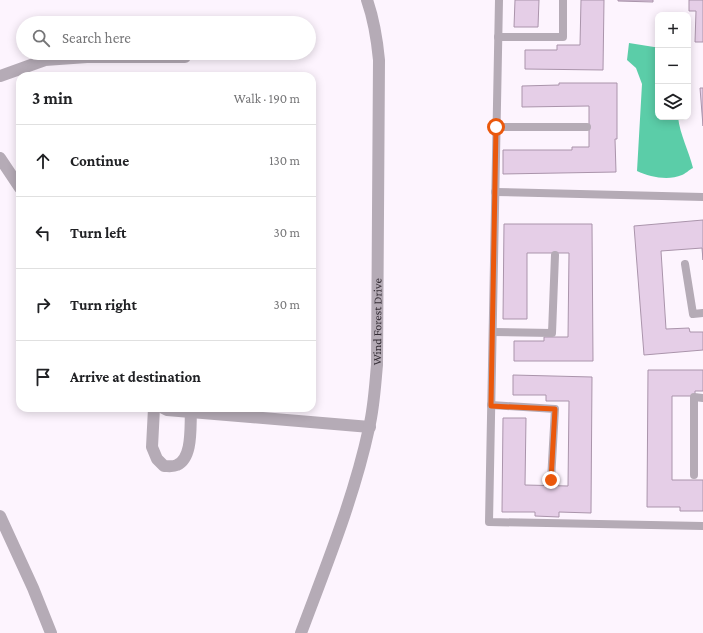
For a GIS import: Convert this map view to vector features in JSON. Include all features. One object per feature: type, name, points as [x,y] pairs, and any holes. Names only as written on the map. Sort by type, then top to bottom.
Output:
[{"type":"street","name":"Wind Forest Drive","points":[[301,633],[348,504],[370,427],[377,365],[379,60],[373,18],[367,0]]},
{"type":"street","points":[[0,76],[45,60]]},
{"type":"street","points":[[0,158],[16,182]]},
{"type":"street","points":[[154,412],[152,447],[157,460],[164,466],[176,466],[184,459],[189,449],[191,412],[370,427]]},
{"type":"street","points":[[0,516],[33,588],[51,633]]},
{"type":"lane","points":[[499,0],[489,522],[703,526]]},
{"type":"lane","points":[[498,37],[563,37],[563,0]]},
{"type":"lane","points":[[496,127],[587,127]]},
{"type":"lane","points":[[495,192],[703,197]]},
{"type":"lane","points":[[492,332],[552,334],[555,255]]},
{"type":"lane","points":[[685,264],[693,314],[703,313]]},
{"type":"lane","points":[[694,475],[694,398],[703,398]]},
{"type":"lane","points":[[491,406],[555,409],[551,480]]},
{"type":"shaded area","points":[[629,43],[655,47],[655,120],[679,120],[693,168],[682,175],[671,178],[659,178],[637,171],[642,84],[636,68],[627,60]]},
{"type":"building","points":[[515,0],[539,0],[538,27],[514,27]]},
{"type":"building","points":[[581,0],[604,0],[603,70],[525,69],[525,50],[557,50],[557,45],[580,45]]},
{"type":"building","points":[[653,0],[653,2],[618,1]]},
{"type":"building","points":[[689,0],[703,0],[703,42],[695,42],[696,11],[689,11]]},
{"type":"building","points":[[559,83],[617,83],[617,139],[615,139],[616,172],[503,174],[503,150],[572,150],[572,147],[589,147],[589,106],[522,107],[522,86],[559,85]]},
{"type":"building","points":[[700,88],[703,88],[703,126]]},
{"type":"building","points":[[703,220],[703,260],[702,248],[661,251],[666,329],[689,328],[690,332],[703,332],[703,350],[644,355],[634,226]]},
{"type":"building","points":[[504,224],[592,224],[593,361],[514,361],[514,341],[544,341],[544,337],[568,337],[569,253],[527,253],[527,319],[503,319]]},
{"type":"building","points":[[648,370],[703,370],[703,391],[695,391],[695,396],[672,396],[672,480],[703,480],[703,511],[680,511],[680,507],[647,507]]},
{"type":"building","points":[[513,375],[592,377],[591,513],[559,512],[559,517],[535,516],[535,512],[502,512],[503,418],[526,418],[525,485],[568,486],[569,401],[546,401],[546,395],[513,395]]},
{"type":"route","points":[[496,127],[491,406],[555,409],[551,480]]}]
